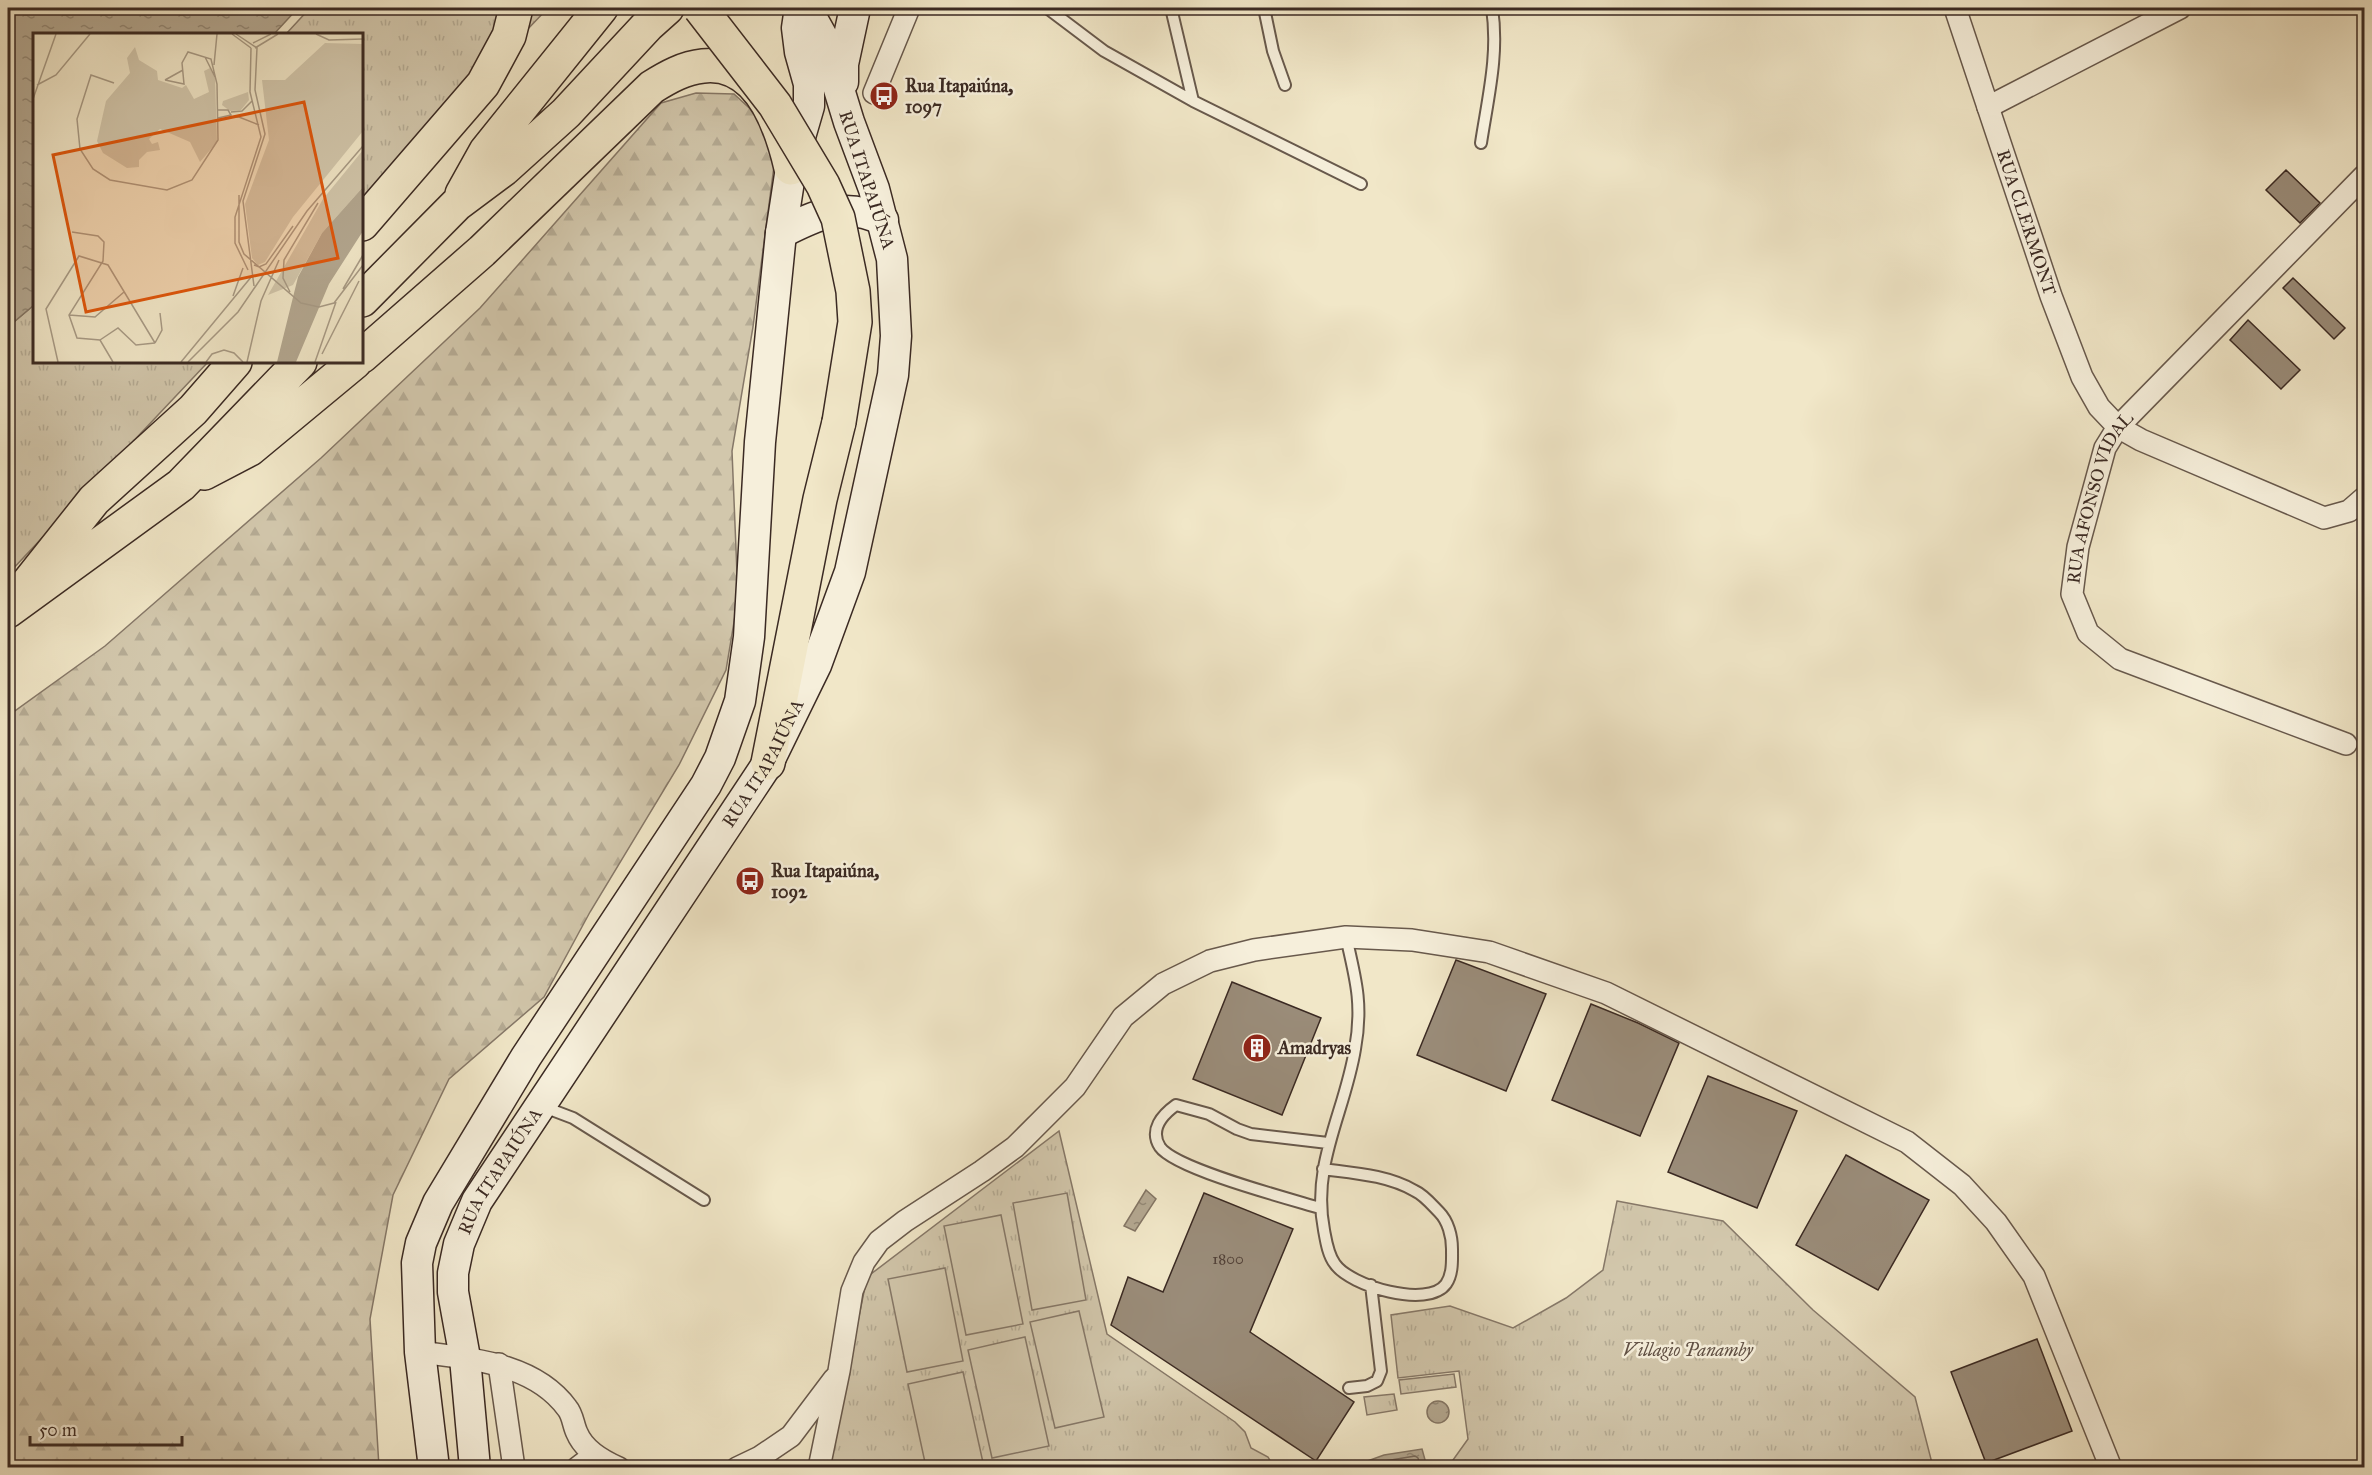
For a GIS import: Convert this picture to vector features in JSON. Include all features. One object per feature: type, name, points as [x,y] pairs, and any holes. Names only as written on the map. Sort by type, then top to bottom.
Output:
[{"type":"highway","points":[[363,223],[483,84],[509,36],[516,8]]},
{"type":"highway","points":[[457,204],[486,151],[601,8]]},
{"type":"highway","points":[[363,299],[457,204],[504,169],[566,113],[667,8]]},
{"type":"highway","points":[[700,8],[775,105],[823,185],[838,218],[853,291],[855,322],[839,422],[820,499],[768,763]]},
{"type":"highway","points":[[363,355],[482,251],[652,87],[675,73],[704,66],[726,67],[750,80],[775,115],[791,168]]},
{"type":"highway","points":[[8,609],[94,500],[193,410],[235,363]]},
{"type":"highway","points":[[181,485],[299,363]]},
{"type":"highway","points":[[8,609],[181,485],[250,449],[354,363]]},
{"type":"main road","name":"RUA ITAPAIÚNA","points":[[434,1467],[420,1352],[417,1263],[421,1243],[438,1203],[526,1057],[706,785],[720,758],[740,701],[749,637],[760,442],[781,233],[791,168],[810,106],[809,84],[800,52],[797,27],[800,8]]},
{"type":"main road","name":"RUA ITAPAIÚNA","points":[[475,1467],[465,1358],[453,1292],[453,1273],[459,1244],[477,1201],[768,763],[816,665],[850,573],[893,375],[896,336],[892,259],[883,220],[824,40],[806,8]]},
{"type":"main road","points":[[842,100],[843,64],[855,8]]},
{"type":"main road","points":[[781,233],[827,212],[845,210],[872,214],[883,220]]},
{"type":"street","points":[[874,93],[909,8]]},
{"type":"street","name":"RUA CLERMONT","points":[[1955,8],[2051,296],[2082,377],[2099,407],[2118,427],[2141,440],[2324,518],[2349,511],[2364,498]]},
{"type":"street","points":[[1988,107],[2180,8]]},
{"type":"street","name":"RUA AFONSO VIDAL","points":[[2346,744],[2120,659],[2088,633],[2072,594],[2078,547],[2104,448],[2118,427],[2364,176]]},
{"type":"street","points":[[819,1467],[839,1371],[852,1291],[864,1262],[879,1241],[1015,1147],[1075,1087],[1123,1017],[1162,984],[1210,961],[1254,950],[1346,937],[1412,940],[1489,952],[1606,993],[1907,1142],[1962,1185],[1996,1222],[2034,1276],[2111,1467]]},
{"type":"street","points":[[420,1352],[499,1364],[524,1374],[556,1395],[569,1410],[578,1436],[594,1455],[619,1467]]},
{"type":"street","points":[[499,1364],[514,1467]]},
{"type":"street","points":[[737,1467],[760,1458],[791,1436],[839,1371]]},
{"type":"street","points":[[577,1467],[594,1455]]},
{"type":"lane","points":[[1047,8],[1104,51],[1193,101],[1361,184]]},
{"type":"lane","points":[[1171,8],[1193,101]]},
{"type":"lane","points":[[1264,8],[1273,51],[1285,85]]},
{"type":"lane","points":[[1481,143],[1494,62],[1495,29],[1492,8]]},
{"type":"lane","points":[[1323,1169],[1378,1177],[1416,1191],[1446,1218],[1452,1243],[1452,1266],[1445,1285],[1431,1294],[1412,1296],[1351,1279],[1335,1264],[1327,1246],[1320,1208],[1323,1169],[1328,1143],[1355,1051],[1359,1013],[1359,991],[1346,937]]},
{"type":"lane","points":[[541,1105],[573,1118],[704,1200]]},
{"type":"lane","points":[[1320,1208],[1245,1186],[1175,1158],[1161,1149],[1155,1136],[1155,1128],[1167,1111],[1176,1105],[1209,1114],[1251,1134],[1328,1143]]},
{"type":"lane","points":[[1350,1389],[1367,1386],[1377,1381],[1382,1371],[1371,1285]]},
{"type":"green space","points":[[310,8],[548,8],[363,201],[363,33],[287,33]]},
{"type":"green space","points":[[696,93],[734,94],[759,117],[771,144],[774,166],[753,327],[732,451],[738,598],[726,670],[679,765],[590,912],[544,997],[449,1079],[393,1195],[370,1319],[379,1467],[8,1467],[8,716],[105,646],[321,458],[480,308],[661,103]]},
{"type":"green space","points":[[33,306],[33,363],[207,363],[8,574],[8,327]]},
{"type":"green space","points":[[1059,1131],[1107,1334],[1235,1422],[1245,1432],[1251,1448],[1268,1457],[1274,1467],[828,1468],[867,1277]]},
{"type":"green space","points":[[1067,1193],[1086,1300],[1032,1310],[1013,1203]]},
{"type":"green space","name":"Villagio Panamby","points":[[1617,1201],[1723,1221],[1813,1310],[1915,1397],[1933,1467],[1448,1467],[1468,1439],[1459,1371],[1398,1378],[1391,1315],[1450,1306],[1513,1328],[1566,1298],[1603,1270]]},
{"type":"green space","points":[[1001,1215],[1023,1324],[966,1335],[944,1226]]},
{"type":"green space","points":[[945,1268],[963,1361],[907,1372],[888,1279]]},
{"type":"green space","points":[[1079,1311],[1104,1417],[1055,1428],[1030,1322]]},
{"type":"green space","points":[[1025,1337],[1049,1446],[992,1458],[968,1350]]},
{"type":"green space","points":[[963,1372],[984,1467],[926,1467],[908,1384]]},
{"type":"green space","points":[[1454,1374],[1456,1387],[1401,1394],[1399,1380]]},
{"type":"green space","points":[[1394,1394],[1397,1410],[1367,1415],[1364,1397]]},
{"type":"water","points":[[8,8],[298,8],[275,33],[33,33],[33,306],[8,327]]},
{"type":"water","points":[[1146,1190],[1156,1199],[1135,1231],[1124,1226]]},
{"type":"water","points":[[1438,1401],[1446,1404],[1449,1412],[1446,1420],[1438,1423],[1430,1420],[1427,1412],[1430,1404]]},
{"type":"water","points":[[1422,1449],[1427,1467],[1351,1467],[1384,1455]]},
{"type":"building","points":[[2286,170],[2320,203],[2300,223],[2266,190]]},
{"type":"building","points":[[2293,278],[2345,328],[2334,339],[2283,288]]},
{"type":"building","points":[[2248,320],[2300,370],[2281,389],[2230,340]]},
{"type":"building","points":[[1456,960],[1546,994],[1506,1091],[1417,1055]]},
{"type":"building","name":"Amadryas","points":[[1232,982],[1321,1018],[1282,1115],[1193,1079]]},
{"type":"building","points":[[1591,1004],[1679,1043],[1640,1136],[1552,1100]]},
{"type":"building","points":[[1708,1076],[1797,1111],[1757,1208],[1668,1172]]},
{"type":"building","points":[[1846,1155],[1929,1200],[1878,1290],[1796,1245]]},
{"type":"building","points":[[1204,1193],[1293,1229],[1250,1332],[1354,1402],[1316,1461],[1111,1325],[1128,1277],[1163,1292]]},
{"type":"building","points":[[2037,1339],[2072,1431],[1986,1463],[1951,1372]]},
{"type":"place","name":"Rua Itapaiúna, 1097","points":[[884,96]]},
{"type":"place","name":"Rua Itapaiúna, 1092","points":[[750,881]]},
{"type":"place","name":"Amadryas","points":[[1257,1048]]}]
